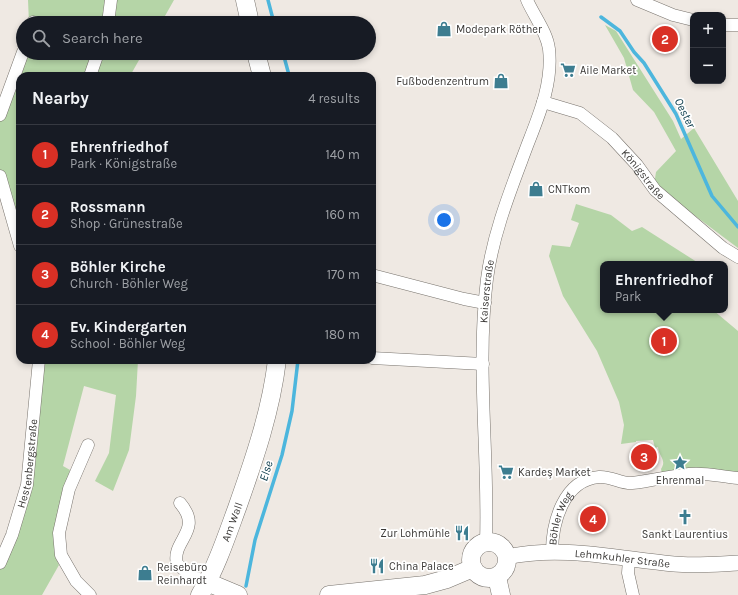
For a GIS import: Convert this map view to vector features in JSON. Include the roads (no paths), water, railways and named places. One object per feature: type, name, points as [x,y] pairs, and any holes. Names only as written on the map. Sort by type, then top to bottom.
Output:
[{"type":"main road","points":[[245,0],[248,16]]},
{"type":"main road","points":[[258,60],[261,72]]},
{"type":"main road","name":"Am Wall","points":[[205,591],[222,548],[265,422],[276,364]]},
{"type":"main road","points":[[486,542],[500,546],[507,558],[505,569],[497,577],[492,578],[483,577],[477,574],[473,568],[471,560],[473,552],[479,545],[486,542]]},
{"type":"main road","points":[[329,595],[425,585],[447,579],[473,568]]},
{"type":"main road","points":[[497,577],[501,595]]},
{"type":"main road","points":[[205,591],[238,595]]},
{"type":"street","points":[[109,16],[111,0]]},
{"type":"street","name":"Kaiserstraße","points":[[486,542],[487,492],[483,364],[487,278],[499,223],[543,102],[549,78],[549,49],[546,37],[527,0]]},
{"type":"street","points":[[637,0],[674,15],[690,19]]},
{"type":"street","points":[[726,25],[738,25]]},
{"type":"street","points":[[0,115],[20,60]]},
{"type":"street","points":[[91,72],[96,60]]},
{"type":"street","name":"Königstraße","points":[[543,102],[580,113],[612,138],[638,165],[656,190],[723,248],[738,257]]},
{"type":"street","points":[[0,176],[16,232]]},
{"type":"street","points":[[376,276],[485,303]]},
{"type":"street","points":[[376,358],[483,364]]},
{"type":"street","name":"Hestenbergstraße","points":[[0,563],[12,535],[27,485],[39,364]]},
{"type":"street","points":[[88,445],[69,489],[59,533],[61,556],[76,581],[90,595]]},
{"type":"street","name":"Böhler Weg","points":[[552,553],[552,534],[557,516],[573,489],[583,482],[599,477],[616,478],[630,483],[690,474],[717,474],[738,478]]},
{"type":"street","points":[[180,503],[188,513],[190,522],[177,556],[177,564],[205,591]]},
{"type":"street","name":"Lehmkuhler Straße","points":[[507,558],[522,554],[552,553],[590,555],[676,565],[738,563]]},
{"type":"street","points":[[630,560],[628,573],[633,595]]},
{"type":"waterway","name":"Else","points":[[268,0],[272,16]]},
{"type":"waterway","name":"Oester","points":[[601,17],[620,31],[634,52],[644,63],[676,114],[712,196],[738,227]]},
{"type":"waterway","name":"Else","points":[[285,60],[288,72]]},
{"type":"waterway","name":"Else","points":[[246,586],[255,540],[282,455],[292,411],[298,364]]},
{"type":"place","name":"Modepark Röther","points":[[444,29]]},
{"type":"place","name":"Rossmann","points":[[665,39]]},
{"type":"place","name":"Aile Market","points":[[568,70]]},
{"type":"place","name":"Fußbodenzentrum","points":[[501,81]]},
{"type":"place","name":"CNTkom","points":[[536,189]]},
{"type":"place","name":"Ehrenfriedhof","points":[[664,341]]},
{"type":"place","name":"Böhler Kirche","points":[[644,457]]},
{"type":"place","name":"Ehrenmal","points":[[680,463]]},
{"type":"place","name":"Kardeş Market","points":[[506,472]]},
{"type":"place","name":"Sankt Laurentius","points":[[685,517]]},
{"type":"place","name":"Ev. Kindergarten","points":[[593,519]]},
{"type":"place","name":"Zur Lohmühle","points":[[462,533]]},
{"type":"place","name":"China Palace","points":[[377,566]]},
{"type":"place","name":"Reisebüro Reinhardt","points":[[145,573]]}]
